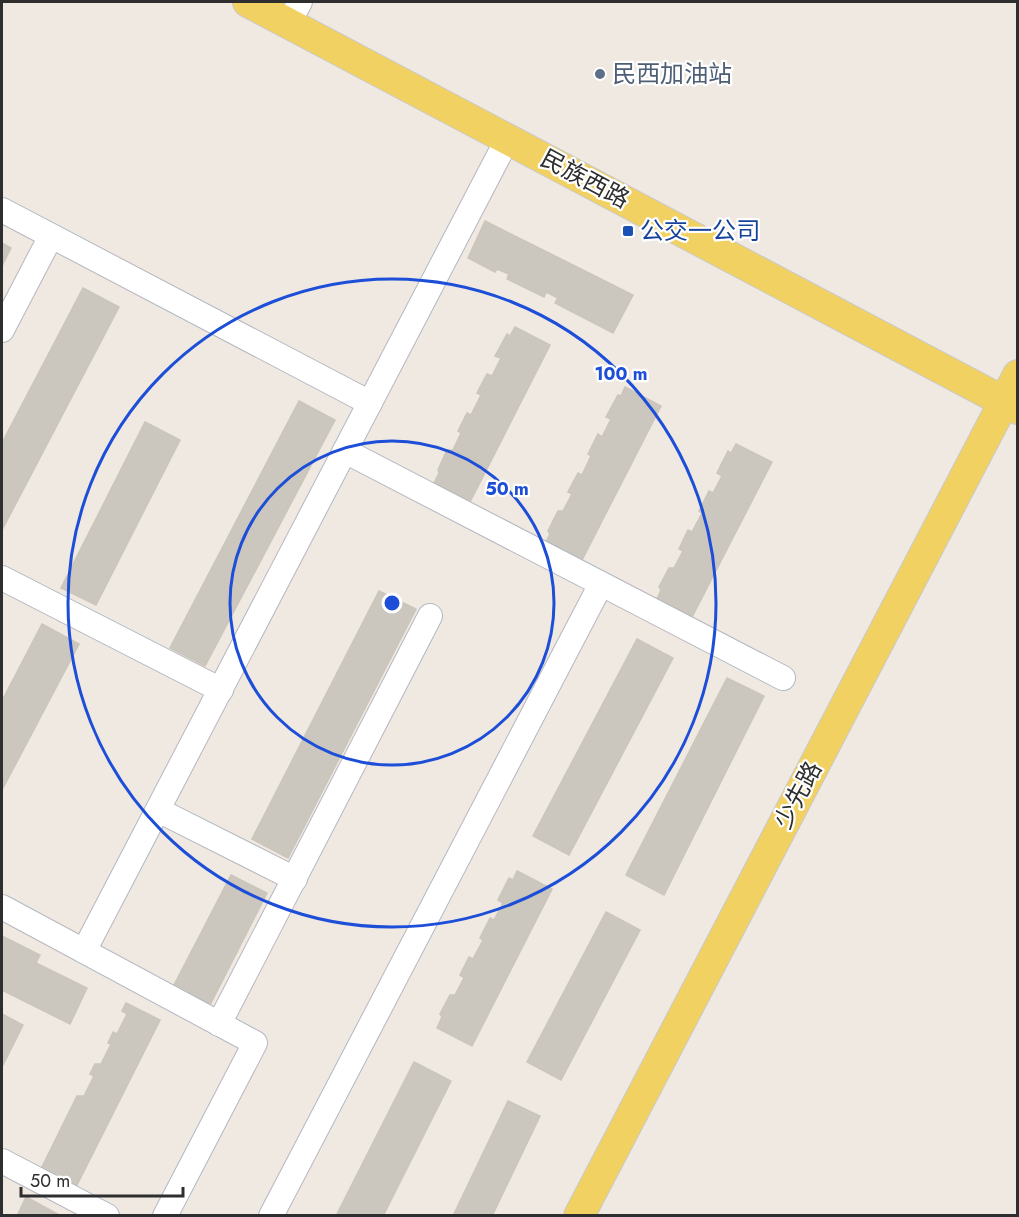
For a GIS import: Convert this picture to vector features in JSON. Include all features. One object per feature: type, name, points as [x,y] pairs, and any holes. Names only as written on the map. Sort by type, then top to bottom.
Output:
[{"type":"main road","name":"民族西路","points":[[248,2],[295,12],[508,138],[1011,405]]},
{"type":"main road","name":"少先路","points":[[579,1215],[1011,405],[1017,375]]},
{"type":"street","points":[[84,951],[508,138]]},
{"type":"street","points":[[2,210],[370,403]]},
{"type":"street","points":[[2,330],[51,236]]},
{"type":"street","points":[[345,451],[783,678]]},
{"type":"street","points":[[2,578],[220,690]]},
{"type":"street","points":[[271,1215],[601,584]]},
{"type":"street","points":[[219,1024],[430,616]]},
{"type":"street","points":[[158,810],[295,879]]},
{"type":"street","points":[[2,907],[255,1043],[174,1213]]},
{"type":"street","points":[[2,1161],[107,1215]]},
{"type":"building","points":[[485,221],[633,295],[613,333],[555,303],[558,298],[546,292],[544,297],[507,279],[509,274],[497,269],[495,272],[468,258]]},
{"type":"building","points":[[2,243],[11,248],[2,266]]},
{"type":"building","points":[[83,288],[119,307],[2,530],[2,443]]},
{"type":"building","points":[[515,327],[550,345],[470,502],[434,483],[447,450],[453,450],[461,433],[458,431],[467,413],[471,415],[481,395],[477,393],[487,374],[492,376],[501,358],[495,356],[507,334],[510,336]]},
{"type":"building","points":[[625,387],[661,406],[581,562],[545,544],[550,534],[548,531],[558,511],[563,511],[572,494],[568,492],[578,473],[582,475],[591,456],[588,454],[598,434],[602,437],[611,419],[606,417]]},
{"type":"building","points":[[299,401],[335,420],[205,666],[170,648]]},
{"type":"building","points":[[145,422],[180,440],[96,605],[61,588]]},
{"type":"building","points":[[736,444],[772,462],[691,619],[656,601],[661,590],[659,587],[669,568],[674,568],[683,551],[679,549],[688,530],[692,532],[702,513],[699,511],[709,491],[713,493],[722,476],[717,473],[728,451],[731,453]]},
{"type":"building","points":[[379,591],[416,609],[288,858],[252,839]]},
{"type":"building","points":[[42,624],[79,644],[2,790],[2,701]]},
{"type":"building","points":[[637,639],[673,658],[569,855],[533,836]]},
{"type":"building","points":[[727,678],[764,696],[664,895],[626,875]]},
{"type":"building","points":[[517,871],[552,889],[472,1046],[437,1028],[442,1017],[440,1014],[450,995],[455,995],[464,978],[460,975],[469,957],[473,959],[483,940],[480,938],[490,918],[494,920],[503,903],[498,900],[509,878],[513,880]]},
{"type":"building","points":[[231,875],[267,893],[209,1007],[172,989]]},
{"type":"building","points":[[606,912],[640,930],[561,1080],[527,1062]]},
{"type":"building","points":[[2,936],[40,955],[36,963],[87,988],[70,1024],[2,990]]},
{"type":"building","points":[[126,1003],[160,1020],[76,1187],[41,1169],[77,1096],[84,1096],[94,1076],[90,1074],[95,1064],[101,1064],[111,1044],[108,1043],[113,1032],[117,1034],[127,1014],[122,1011]]},
{"type":"building","points":[[2,1014],[23,1025],[2,1067]]},
{"type":"building","points":[[414,1062],[451,1081],[383,1216],[336,1216]]},
{"type":"building","points":[[508,1101],[540,1116],[492,1216],[453,1216]]},
{"type":"building","points":[[26,1197],[61,1216],[17,1216]]},
{"type":"place","name":"民西加油站","points":[[600,74]]},
{"type":"place","name":"公交一公司","points":[[628,231]]}]
